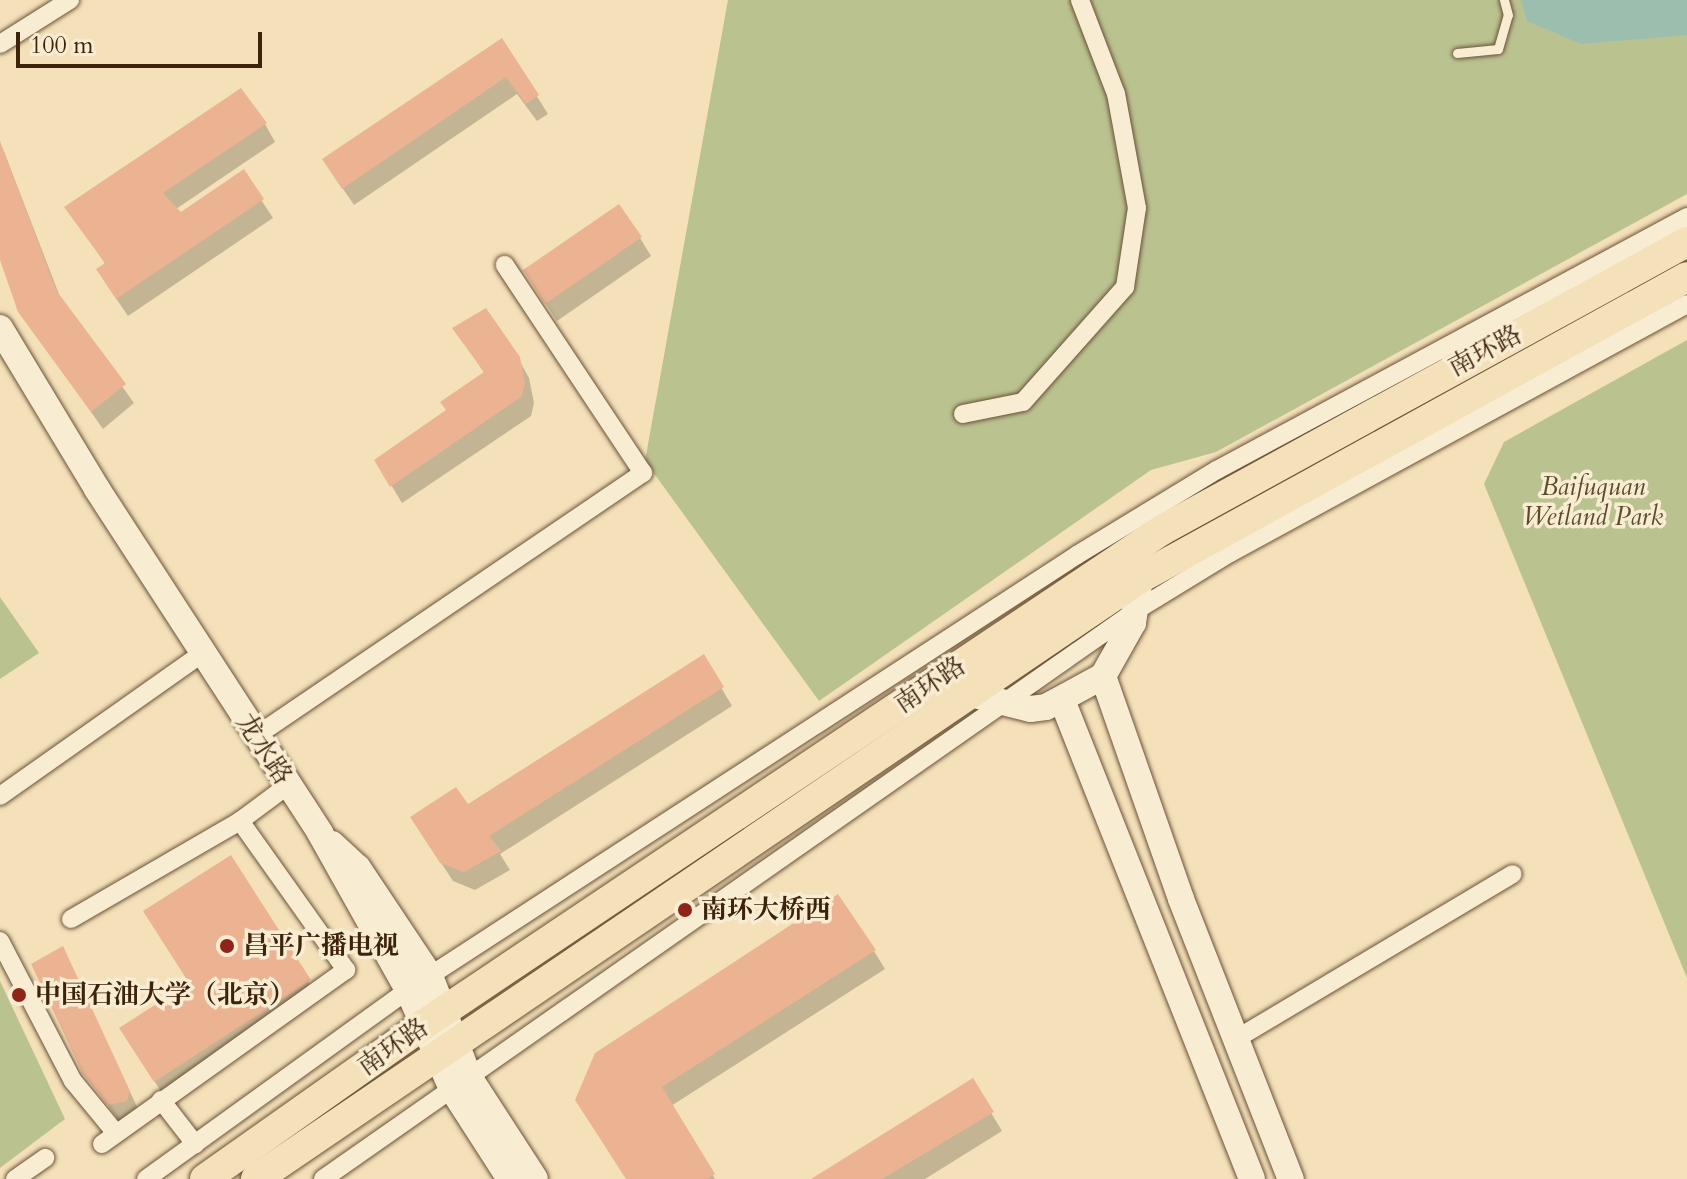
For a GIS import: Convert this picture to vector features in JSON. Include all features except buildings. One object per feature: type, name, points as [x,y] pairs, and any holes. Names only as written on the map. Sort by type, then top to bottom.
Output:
[{"type":"main road","name":"南环路","points":[[205,1179],[433,1018],[1162,530],[1252,464],[1687,242]]},
{"type":"main road","name":"南环路","points":[[256,1179],[1140,578],[1279,512],[1687,277]]},
{"type":"main road","name":"龙水路","points":[[0,328],[287,786],[320,833],[358,868],[419,983]]},
{"type":"main road","points":[[970,694],[1030,709],[1062,700],[1103,676],[1135,611],[1140,578]]},
{"type":"main road","points":[[1103,676],[1236,1039],[1291,1179]]},
{"type":"main road","points":[[1062,700],[1252,1179]]},
{"type":"main road","points":[[419,983],[461,1083],[510,1179]]},
{"type":"main road","points":[[461,1083],[535,1179]]},
{"type":"street","points":[[0,44],[70,0]]},
{"type":"street","points":[[963,414],[1023,402],[1125,287],[1137,208],[1116,94],[1080,0]]},
{"type":"street","points":[[146,1179],[419,983],[1077,555],[1252,464],[1687,217]]},
{"type":"street","points":[[256,736],[643,473],[505,265]]},
{"type":"street","points":[[323,1179],[1279,512],[1687,304]]},
{"type":"street","points":[[0,796],[203,653]]},
{"type":"street","points":[[71,919],[240,821],[287,786]]},
{"type":"street","points":[[0,941],[73,1081],[109,1138],[346,970],[240,821]]},
{"type":"street","points":[[1236,1039],[1513,874]]},
{"type":"street","points":[[161,1100],[195,1144]]},
{"type":"street","points":[[15,1179],[45,1158]]},
{"type":"lane","points":[[1457,53],[1498,49],[1508,15],[1504,0]]},
{"type":"green space","points":[[728,0],[1687,0],[1687,194],[1216,452],[1151,470],[819,701],[645,461]]},
{"type":"green space","name":"Baifuquan Wetland Park","points":[[1687,340],[1687,978],[1484,484],[1504,442]]},
{"type":"green space","points":[[0,597],[39,653],[0,679]]},
{"type":"green space","points":[[0,981],[65,1119],[0,1168]]},
{"type":"shaded area","points":[[1521,0],[1687,0],[1687,35],[1581,44],[1527,21]]},
{"type":"place","name":"南环大桥西","points":[[685,910]]},
{"type":"place","name":"昌平广播电视","points":[[227,946]]},
{"type":"place","name":"中国石油大学（北京）","points":[[19,995]]}]
